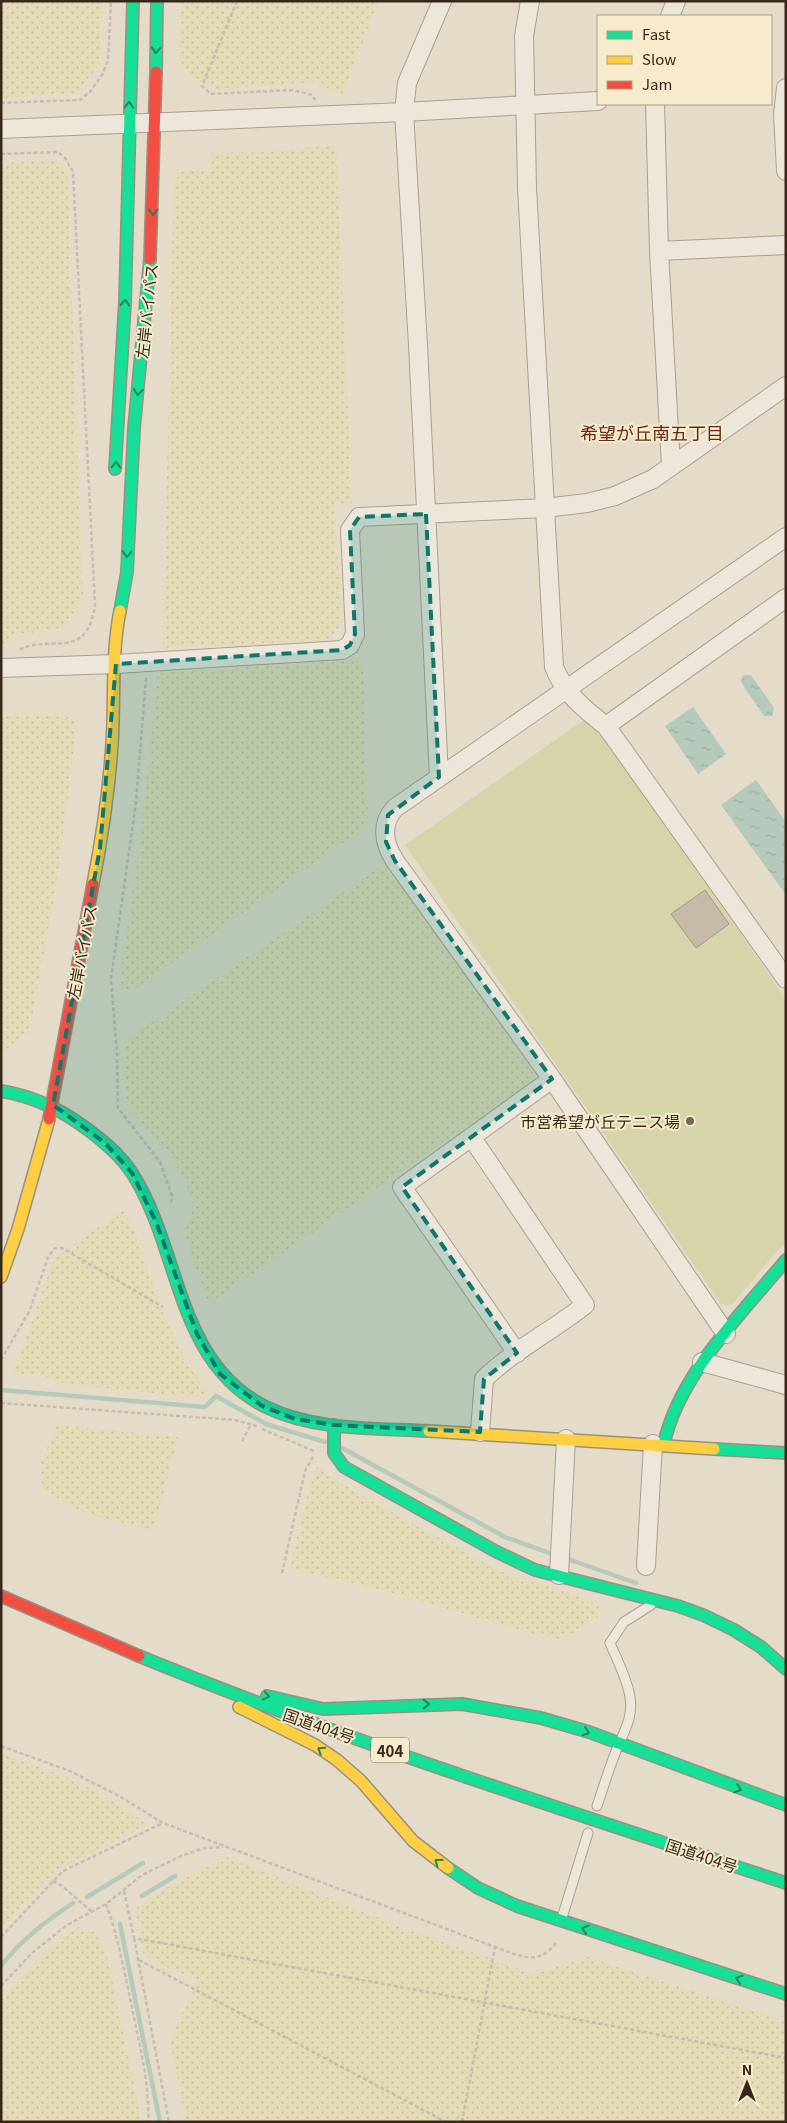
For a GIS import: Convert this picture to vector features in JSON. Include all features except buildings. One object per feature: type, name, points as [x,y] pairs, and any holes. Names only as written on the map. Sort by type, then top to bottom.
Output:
[{"type":"main road","name":"左岸バイパス","points":[[115,478],[126,302],[132,1]]},
{"type":"main road","name":"左岸バイパス","points":[[118,619],[126,572],[134,438],[152,240],[157,1]]},
{"type":"main road","name":"左岸バイパス","points":[[1,1277],[18,1229],[52,1105],[100,848],[112,745],[118,619],[115,564]]},
{"type":"main road","points":[[1,1091],[18,1093],[52,1105],[117,1154],[132,1173],[156,1222],[184,1305],[208,1357],[231,1384],[262,1406],[294,1419],[334,1425],[480,1432],[786,1453]]},
{"type":"main road","points":[[659,1444],[672,1411],[688,1380],[786,1260]]},
{"type":"main road","points":[[334,1425],[332,1452],[336,1461],[497,1552],[536,1570],[658,1601],[703,1615],[734,1630],[761,1647],[786,1669]]},
{"type":"main road","name":"国道404号","points":[[1,1596],[245,1700],[786,1883]]},
{"type":"main road","points":[[136,1655],[254,1693],[323,1710],[462,1704],[541,1718],[619,1744],[786,1805]]},
{"type":"main road","points":[[136,1655],[315,1745],[337,1760],[361,1781],[413,1841],[454,1873],[478,1888],[517,1906],[561,1922],[786,1994]]},
{"type":"street","points":[[438,777],[418,345],[404,112],[407,84],[442,1]]},
{"type":"street","points":[[530,1],[524,36],[527,188],[554,667],[559,682],[566,690],[585,710],[606,726],[786,980]]},
{"type":"street","points":[[670,15],[676,1]]},
{"type":"street","points":[[782,91],[786,171]]},
{"type":"street","points":[[1,130],[404,112],[597,101]]},
{"type":"street","points":[[655,105],[659,251],[671,466]]},
{"type":"street","points":[[659,251],[786,245]]},
{"type":"street","points":[[3,668],[116,664],[342,650],[350,645],[355,634],[350,530],[358,517],[545,508],[587,503],[615,496],[653,479],[786,386]]},
{"type":"street","points":[[726,1334],[552,1079],[389,852],[385,829],[388,815],[395,808],[786,537]]},
{"type":"street","points":[[606,726],[786,598]]},
{"type":"street","points":[[517,1353],[402,1187],[552,1079]]},
{"type":"street","points":[[472,1138],[585,1306],[517,1353],[484,1379],[480,1432]]},
{"type":"street","points":[[702,1362],[786,1385]]},
{"type":"street","points":[[559,1575],[566,1439]]},
{"type":"street","points":[[646,1566],[659,1444]]},
{"type":"lane","points":[[597,1806],[619,1744],[628,1728],[631,1712],[630,1697],[610,1643],[624,1622],[658,1601]]},
{"type":"lane","points":[[561,1922],[588,1833]]},
{"type":"path","points":[[1,103],[80,100],[90,92],[102,75],[108,61],[111,1]]},
{"type":"path","points":[[236,1],[202,86],[212,94],[292,90],[312,95],[322,115]]},
{"type":"path","points":[[1,154],[58,152],[73,172],[95,606],[92,620],[77,640],[63,645],[28,646],[19,650],[3,668]]},
{"type":"path","points":[[147,670],[136,802],[111,979],[118,1108],[160,1162],[172,1196],[172,1204],[156,1222]]},
{"type":"path","points":[[1,1360],[30,1310],[48,1257],[55,1248],[62,1248],[164,1307],[184,1305]]},
{"type":"path","points":[[1,1403],[236,1420],[316,1451],[305,1472],[282,1573]]},
{"type":"path","points":[[1,1746],[70,1771],[119,1796],[163,1823],[525,1958],[545,1955],[560,1938],[561,1922]]},
{"type":"path","points":[[1,1937],[63,1871],[163,1823]]},
{"type":"path","points":[[1,1986],[32,1953],[67,1925],[106,1904],[142,1876],[181,1856],[204,1848],[224,1847]]},
{"type":"path","points":[[53,1881],[62,1886],[92,1912]]},
{"type":"path","points":[[124,1891],[139,1960],[169,2122]]},
{"type":"path","points":[[106,1904],[116,1931],[138,2041],[149,2100],[148,2122]]},
{"type":"path","points":[[134,1938],[485,2001],[786,2058]]},
{"type":"path","points":[[462,2122],[495,1947]]},
{"type":"path","points":[[139,1960],[446,2122]]},
{"type":"highlighted area","points":[[426,514],[439,777],[388,815],[386,842],[395,861],[552,1079],[402,1187],[517,1353],[484,1379],[480,1432],[334,1425],[295,1419],[262,1406],[220,1374],[197,1334],[156,1222],[132,1173],[105,1143],[53,1105],[100,848],[116,664],[342,650],[350,645],[355,634],[350,530],[359,517]]},
{"type":"shaded area","points":[[1,1],[102,1],[100,64],[76,93],[1,98]]},
{"type":"shaded area","points":[[181,1],[379,1],[342,95],[313,82],[217,89],[194,78],[179,62]]},
{"type":"shaded area","points":[[336,145],[352,503],[334,504],[342,624],[329,640],[163,648],[174,181],[182,171],[209,170],[209,153],[265,152]]},
{"type":"shaded area","points":[[55,160],[67,169],[83,599],[62,630],[14,634],[1,648],[1,163]]},
{"type":"shaded area","points":[[360,660],[363,665],[368,825],[128,994],[119,986],[138,856],[158,673]]},
{"type":"shaded area","points":[[64,715],[77,723],[56,888],[29,1033],[1,1053],[1,716]]},
{"type":"shaded area","points":[[384,864],[464,970],[534,1074],[532,1081],[208,1305],[184,1230],[194,1207],[185,1181],[171,1158],[125,1103],[124,1041]]},
{"type":"shaded area","points":[[122,1210],[132,1224],[164,1317],[189,1366],[209,1394],[208,1396],[192,1397],[103,1388],[57,1382],[41,1374],[13,1374],[54,1259]]},
{"type":"shaded area","points":[[55,1425],[178,1437],[154,1529],[142,1528],[79,1511],[42,1489],[41,1461],[55,1432]]},
{"type":"shaded area","points":[[317,1467],[359,1494],[512,1577],[556,1588],[599,1605],[598,1617],[562,1640],[532,1634],[397,1594],[289,1568]]},
{"type":"shaded area","points":[[1,1753],[74,1780],[113,1801],[148,1825],[59,1869],[1,1930]]},
{"type":"shaded area","points":[[227,1857],[406,1929],[534,1974],[588,1957],[786,2021],[786,2122],[186,2122],[170,2040],[198,1981],[152,1961],[143,1953],[135,1909],[168,1887]]},
{"type":"shaded area","points":[[78,1927],[96,1933],[107,1956],[142,2122],[1,2122],[1,2000],[45,1951]]},
{"type":"green space","name":"市営希望が丘テニス場","points":[[584,720],[617,751],[786,1000],[786,1241],[731,1305],[721,1304],[405,845]]},
{"type":"water","points":[[743,675],[751,675],[774,708],[772,716],[764,716],[741,682]]},
{"type":"water","points":[[693,707],[726,754],[698,774],[665,726]]},
{"type":"water","points":[[756,780],[786,822],[786,895],[721,805]]},
{"type":"waterway","points":[[1,1390],[205,1407],[216,1396],[266,1424],[325,1442]]},
{"type":"waterway","points":[[342,1448],[505,1537],[555,1555]]},
{"type":"waterway","points":[[565,1558],[636,1583]]},
{"type":"waterway","points":[[87,1897],[143,1863]]},
{"type":"waterway","points":[[142,1896],[175,1876]]},
{"type":"waterway","points":[[1,1966],[34,1932],[73,1903]]},
{"type":"waterway","points":[[120,1924],[160,2122]]},
{"type":"traffic: fast","points":[[115,469],[125,302],[133,1]]},
{"type":"traffic: fast","points":[[156,72],[157,1]]},
{"type":"traffic: fast","points":[[120,611],[127,572],[134,428],[150,259]]},
{"type":"traffic: fast","points":[[1,1091],[33,1099],[62,1112],[102,1140],[127,1166],[148,1203],[161,1235],[183,1302],[197,1333],[214,1362],[236,1387],[266,1407],[285,1415],[305,1420],[346,1427],[429,1431]]},
{"type":"traffic: fast","points":[[664,1444],[671,1419],[697,1370],[714,1346],[786,1260]]},
{"type":"traffic: fast","points":[[334,1425],[334,1453],[344,1467],[497,1552],[535,1570],[678,1606],[703,1615],[734,1630],[761,1647],[786,1669]]},
{"type":"traffic: fast","points":[[714,1449],[786,1453]]},
{"type":"traffic: fast","points":[[139,1656],[219,1688],[380,1747],[786,1883]]},
{"type":"traffic: fast","points":[[267,1696],[323,1709],[462,1704],[541,1718],[589,1732],[786,1805]]},
{"type":"traffic: fast","points":[[448,1868],[478,1888],[517,1906],[786,1994]]},
{"type":"traffic: slow","points":[[93,884],[109,779],[113,727],[115,644],[120,611]]},
{"type":"traffic: slow","points":[[1,1277],[18,1229],[49,1119]]},
{"type":"traffic: slow","points":[[429,1431],[714,1449]]},
{"type":"traffic: slow","points":[[239,1707],[315,1745],[337,1760],[361,1781],[413,1841],[448,1868]]},
{"type":"traffic: jam","points":[[150,259],[156,72]]},
{"type":"traffic: jam","points":[[49,1119],[93,884]]},
{"type":"traffic: jam","points":[[1,1596],[139,1656]]},
{"type":"place","name":"市営希望が丘テニス場","points":[[690,1121]]},
{"type":"district","name":"希望が丘南五丁目","points":[[652,432]]}]
